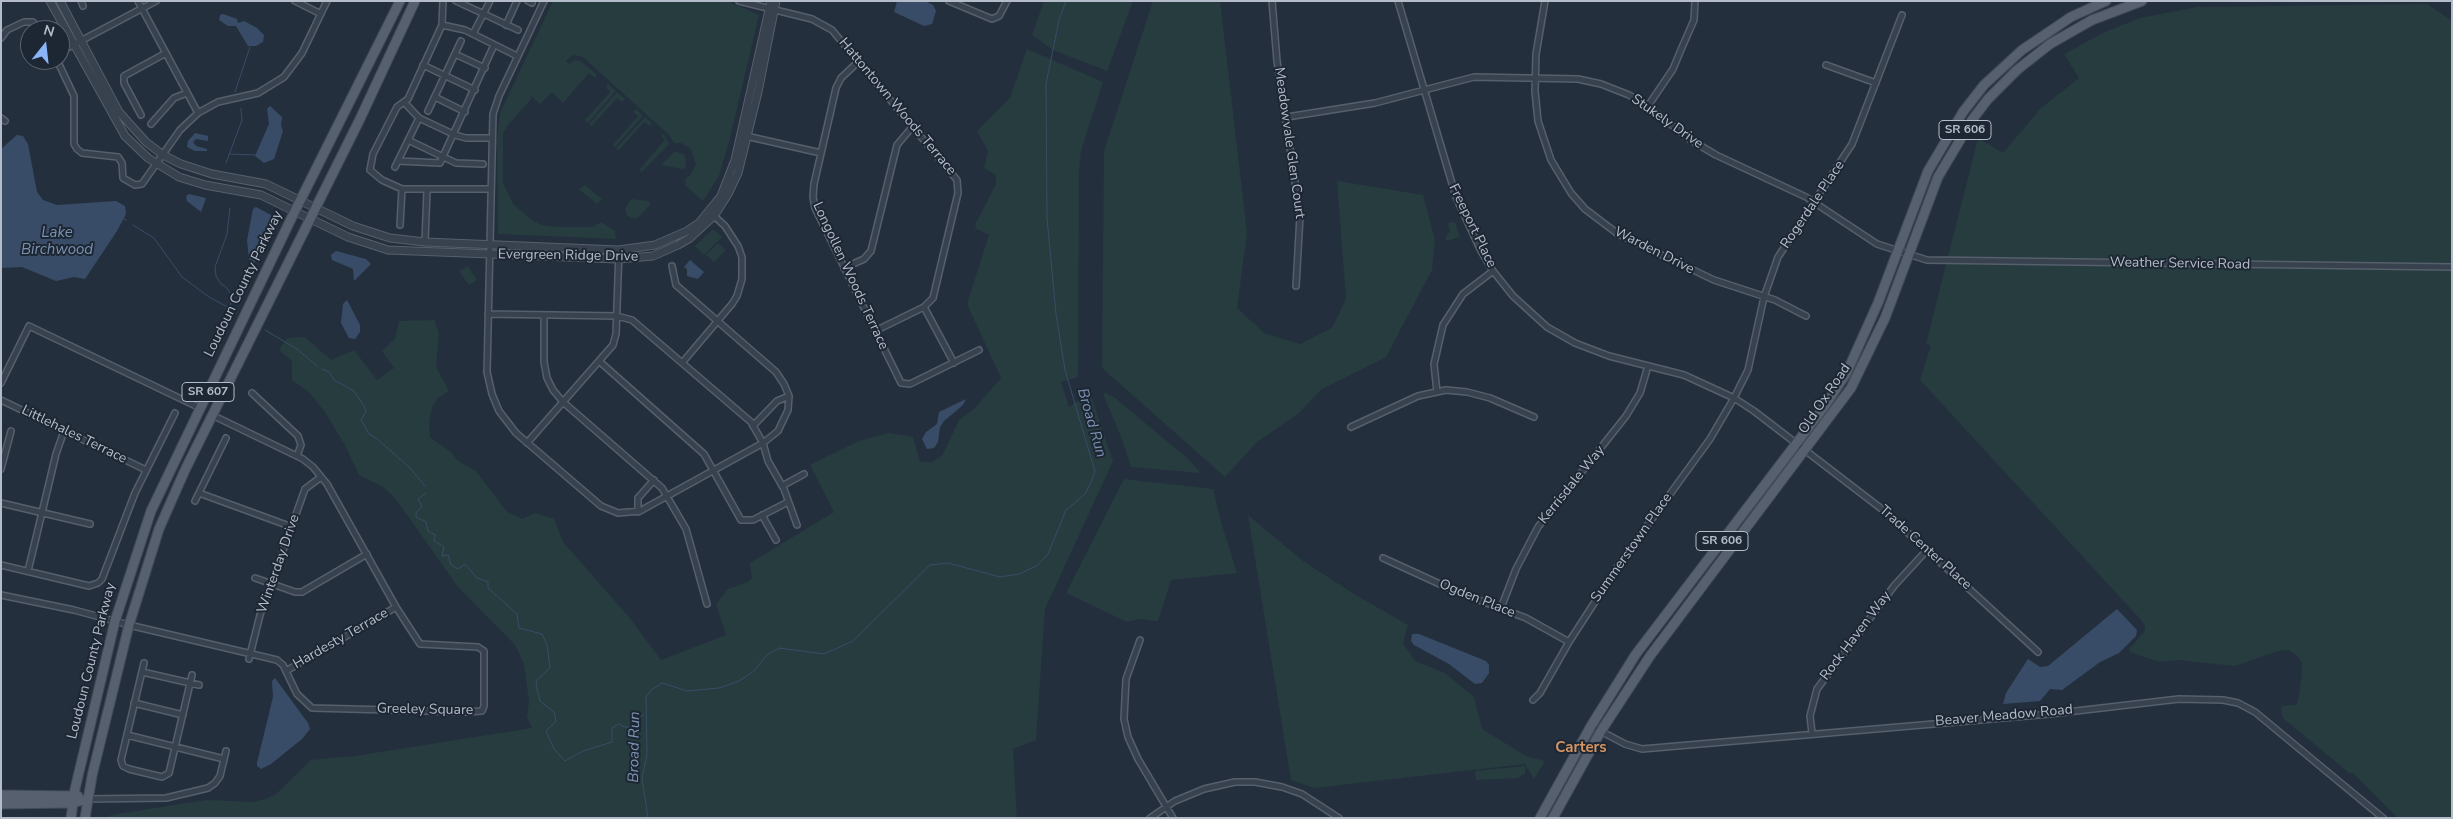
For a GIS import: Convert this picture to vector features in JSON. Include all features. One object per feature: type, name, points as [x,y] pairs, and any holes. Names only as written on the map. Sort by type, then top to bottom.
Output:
[{"type":"main road","name":"Loudoun County Parkway","points":[[71,818],[73,799],[115,621],[151,511],[295,210],[400,1]]},
{"type":"main road","name":"Loudoun County Parkway","points":[[85,818],[129,625],[162,522],[212,415],[316,208],[414,1]]},
{"type":"main road","name":"Old Ox Road","points":[[1540,818],[1591,726],[1636,654],[1846,374],[1860,346],[1936,155],[1963,112],[1984,85],[2038,38],[2071,17],[2106,1]]},
{"type":"main road","name":"Old Ox Road","points":[[1553,818],[1601,731],[1676,618],[1805,452],[1851,388],[1886,318],[1908,255],[1945,163],[1961,135],[1988,99],[2017,70],[2063,36],[2092,20],[2142,1]]},
{"type":"main road","points":[[1,795],[88,799]]},
{"type":"main road","points":[[1,804],[73,799]]},
{"type":"street","name":"Evergreen Ridge Drive","points":[[50,1],[125,136],[156,164],[194,182],[249,191],[374,247],[403,251],[618,259],[640,258],[665,252],[690,238],[712,214],[730,178],[744,136],[771,7],[776,1]]},
{"type":"street","name":"Evergreen Ridge Drive","points":[[60,1],[119,112],[137,134],[163,155],[197,171],[266,184],[368,232],[425,242],[619,250],[641,248],[671,239],[712,214]]},
{"type":"street","points":[[138,1],[198,113]]},
{"type":"street","points":[[70,47],[156,1]]},
{"type":"street","points":[[295,1],[321,14]]},
{"type":"street","points":[[62,70],[74,96],[74,144],[77,149],[82,153],[118,157],[122,163],[123,178],[135,185],[142,184],[180,130],[198,113],[218,102],[258,93],[278,82],[296,63],[327,1]]},
{"type":"street","points":[[443,1],[442,25],[415,86],[408,99],[398,106],[373,154],[370,170],[372,174],[382,180],[402,189],[491,189]]},
{"type":"street","points":[[456,1],[464,3],[518,30]]},
{"type":"street","points":[[473,34],[490,1]]},
{"type":"street","points":[[506,25],[517,1]]},
{"type":"street","points":[[544,1],[495,107],[491,138],[487,363],[492,394],[509,425],[527,443],[601,506],[618,513],[638,512],[714,471],[763,443],[778,432],[784,421],[789,396],[776,372],[676,285],[672,266]]},
{"type":"street","name":"Hattontown Woods Terrace","points":[[740,1],[771,7],[824,24],[835,32],[955,176],[958,186],[936,290],[930,302],[924,307]]},
{"type":"street","points":[[949,1],[992,19],[999,16],[1007,1]]},
{"type":"street","name":"Meadowvale Glen Court","points":[[1272,1],[1277,60],[1287,117],[1300,216],[1296,286]]},
{"type":"street","name":"Freeport Place","points":[[1398,1],[1456,197],[1493,271],[1524,308],[1561,336],[1609,356],[1684,375],[1734,398],[1796,443],[1805,452]]},
{"type":"street","name":"Warden Drive","points":[[1545,1],[1538,34],[1535,78],[1538,121],[1547,149],[1563,182],[1585,209],[1618,234],[1650,250],[1714,280],[1783,303],[1806,316]]},
{"type":"street","points":[[1648,106],[1680,53],[1694,20],[1695,1]]},
{"type":"street","name":"Rogerdale Place","points":[[1734,398],[1748,370],[1764,297],[1778,257],[1852,144],[1902,15]]},
{"type":"street","points":[[1,38],[7,30],[20,24]]},
{"type":"street","points":[[442,25],[459,28],[517,56]]},
{"type":"street","points":[[428,111],[461,41]]},
{"type":"street","points":[[398,161],[440,163],[465,112],[494,45]]},
{"type":"street","points":[[141,116],[124,83],[124,76],[166,53]]},
{"type":"street","points":[[455,54],[485,68]]},
{"type":"street","name":"Longollen Woods Terrace","points":[[859,61],[844,74],[837,84],[821,153],[813,200],[875,332],[904,384],[910,384],[979,350]]},
{"type":"street","points":[[423,65],[475,90]]},
{"type":"street","points":[[1826,65],[1876,83]]},
{"type":"street","name":"Stukely Drive","points":[[1287,117],[1351,108],[1474,77],[1578,80],[1601,84],[1629,95],[1648,106],[1685,136],[1711,152],[1815,203],[1867,238],[1908,255]]},
{"type":"street","points":[[151,124],[174,98],[187,93]]},
{"type":"street","points":[[435,97],[465,112]]},
{"type":"street","points":[[404,102],[419,118],[454,135],[466,138],[491,138]]},
{"type":"street","points":[[395,167],[419,118]]},
{"type":"street","points":[[844,268],[864,259],[871,251],[895,149],[902,136],[913,126]]},
{"type":"street","points":[[744,136],[821,153]]},
{"type":"street","points":[[408,140],[456,163],[483,164]]},
{"type":"street","points":[[400,225],[402,189]]},
{"type":"street","points":[[425,242],[427,190]]},
{"type":"street","points":[[682,363],[738,296],[743,269],[742,257],[736,241],[725,226],[712,214]]},
{"type":"street","points":[[527,443],[613,345],[617,316],[619,250]]},
{"type":"street","name":"Weather Service Road","points":[[1908,255],[1927,260],[1956,261],[2452,267]]},
{"type":"street","points":[[1437,392],[1434,364],[1443,325],[1463,294],[1493,271]]},
{"type":"street","points":[[875,332],[924,307],[954,363]]},
{"type":"street","points":[[488,314],[617,316],[632,320],[753,426],[763,443],[768,461],[782,486],[797,525]]},
{"type":"street","points":[[544,315],[545,370],[553,390],[563,402],[654,480],[668,496],[689,537],[706,604]]},
{"type":"street","points":[[1,383],[29,326],[200,408]]},
{"type":"street","points":[[599,361],[698,448],[714,471],[741,520],[748,521],[788,502]]},
{"type":"street","name":"Kerrisdale Way","points":[[1501,608],[1516,569],[1538,527],[1626,416],[1640,392],[1648,366]]},
{"type":"street","points":[[1351,427],[1398,404],[1437,392],[1460,391],[1490,398],[1534,418]]},
{"type":"street","points":[[252,394],[298,436],[301,445],[297,456]]},
{"type":"street","points":[[753,426],[777,401],[789,396]]},
{"type":"street","name":"Summerstown Place","points":[[1533,700],[1540,693],[1569,642],[1620,563],[1710,438],[1734,398]]},
{"type":"street","name":"Littlehales Terrace","points":[[1,400],[146,470]]},
{"type":"street","points":[[1,565],[89,586],[98,584],[104,574],[125,515],[175,413]]},
{"type":"street","name":"Greeley Square","points":[[1,595],[74,610],[250,656],[277,660],[286,672],[297,694],[312,708],[465,712],[482,710],[484,696],[484,650],[478,647],[420,644],[396,607],[321,477],[308,462],[212,415]]},
{"type":"street","points":[[28,571],[64,430]]},
{"type":"street","points":[[1,469],[11,431]]},
{"type":"street","points":[[195,501],[226,438]]},
{"type":"street","name":"Trade Center Place","points":[[1805,452],[1883,510],[2038,652]]},
{"type":"street","points":[[782,486],[804,474]]},
{"type":"street","name":"Winterday Drive","points":[[250,656],[260,615],[305,489],[321,477]]},
{"type":"street","points":[[638,512],[638,498],[654,480]]},
{"type":"street","points":[[199,493],[292,527]]},
{"type":"street","points":[[1,502],[90,524]]},
{"type":"street","points":[[762,515],[776,540]]},
{"type":"street","name":"Rock Haven Way","points":[[1812,733],[1810,716],[1817,689],[1894,586],[1926,551]]},
{"type":"street","points":[[255,578],[295,592],[302,592],[367,554]]},
{"type":"street","name":"Ogden Place","points":[[1383,558],[1456,591],[1526,618],[1569,642]]},
{"type":"street","name":"Hardesty Terrace","points":[[286,672],[396,607]]},
{"type":"street","points":[[1140,640],[1126,677],[1123,702],[1124,719],[1128,737],[1173,818]]},
{"type":"street","points":[[144,663],[121,760],[123,766],[156,776],[165,776],[169,773],[192,675]]},
{"type":"street","points":[[142,672],[199,685]]},
{"type":"street","name":"Beaver Meadow Road","points":[[1591,726],[1625,744],[1642,749],[2059,713],[2179,700],[2223,700],[2238,703],[2254,712],[2383,818]]},
{"type":"street","points":[[134,703],[183,715]]},
{"type":"street","points":[[127,735],[224,758]]},
{"type":"street","points":[[88,799],[166,798],[208,788],[220,776],[226,751]]},
{"type":"street","points":[[1150,818],[1167,807],[1210,787],[1235,782],[1255,782],[1282,787],[1302,794],[1338,818]]},
{"type":"green space","points":[[553,1],[727,1],[759,15],[729,142],[719,176],[703,201],[685,185],[686,178],[690,176],[696,164],[691,149],[681,143],[674,143],[669,135],[583,57],[573,55],[566,61],[569,64],[575,60],[581,61],[597,75],[595,78],[589,73],[563,103],[552,92],[540,104],[528,93],[532,98],[503,133],[503,183],[513,204],[541,225],[593,227],[601,222],[615,231],[616,239],[498,234],[497,141],[500,113]]},
{"type":"green space","points":[[1044,1],[1133,1],[1107,71],[1053,50],[1032,35]]},
{"type":"green space","points":[[1153,1],[1220,1],[1247,233],[1237,308],[1264,333],[1300,344],[1332,328],[1346,299],[1337,181],[1423,195],[1435,240],[1432,270],[1386,357],[1322,389],[1298,414],[1257,442],[1225,477],[1102,368],[1104,151]]},
{"type":"green space","points":[[2427,4],[2452,21],[2452,818],[2398,818],[2353,773],[2349,773],[2283,718],[2282,706],[2296,705],[2299,697],[2302,670],[2302,662],[2288,650],[2278,651],[2235,666],[2178,660],[2159,662],[2130,652],[2129,649],[2145,631],[2142,621],[1920,380],[1931,345],[1926,344],[1978,138],[2003,153],[2041,108],[2079,78],[2064,54],[2105,32],[2140,18],[2197,7]]},
{"type":"green space","points":[[1027,49],[1103,82],[1081,151],[1079,171],[1078,377],[1061,382],[1069,407],[1090,393],[1113,461],[1045,609],[1036,740],[1013,749],[1017,818],[108,818],[111,815],[206,800],[252,802],[266,799],[276,794],[311,760],[355,756],[532,728],[527,717],[529,702],[524,664],[515,645],[458,587],[395,498],[383,487],[359,475],[345,445],[324,411],[309,392],[292,380],[292,361],[279,350],[287,338],[305,337],[331,360],[354,350],[377,380],[394,368],[382,351],[395,339],[399,321],[434,320],[439,332],[436,367],[449,391],[438,398],[432,407],[429,422],[430,437],[451,452],[457,460],[476,471],[507,512],[522,519],[535,513],[554,519],[563,542],[629,617],[661,660],[726,635],[716,604],[728,589],[748,582],[752,578],[750,563],[834,512],[810,465],[859,441],[889,433],[913,437],[920,462],[932,462],[942,456],[959,420],[975,408],[1001,378],[967,304],[989,235],[975,228],[976,223],[996,184],[996,175],[984,168],[988,151],[977,131],[1010,98]]},
{"type":"green space","points":[[608,84],[616,91],[588,123],[585,120],[610,92],[606,87]]},
{"type":"green space","points":[[617,92],[625,99],[622,102],[617,98],[592,126],[589,124]]},
{"type":"green space","points":[[636,109],[643,116],[615,147],[613,145],[638,116],[633,112]]},
{"type":"green space","points":[[645,117],[652,123],[650,126],[644,122],[619,150],[616,148]]},
{"type":"green space","points":[[663,133],[669,144],[642,172],[639,170],[665,140],[661,136]]},
{"type":"green space","points":[[675,151],[685,155],[686,167],[683,169],[661,165]]},
{"type":"green space","points":[[585,185],[602,199],[597,204],[579,189]]},
{"type":"green space","points":[[631,199],[648,201],[651,204],[638,218],[631,218],[627,215],[625,209]]},
{"type":"green space","points":[[1455,222],[1460,237],[1447,241],[1445,238],[1450,231],[1448,223]]},
{"type":"green space","points":[[713,229],[722,237],[704,255],[695,246]]},
{"type":"green space","points":[[718,243],[726,250],[714,262],[706,255]]},
{"type":"green space","points":[[468,266],[477,280],[469,285],[459,271]]},
{"type":"green space","points":[[1106,393],[1114,397],[1187,458],[1201,473],[1131,467],[1103,394]]},
{"type":"green space","points":[[1124,479],[1213,489],[1237,573],[1171,580],[1158,621],[1139,619],[1127,622],[1066,593]]},
{"type":"green space","points":[[1248,515],[1303,561],[1354,594],[1408,625],[1403,643],[1415,661],[1445,673],[1474,697],[1482,729],[1526,756],[1545,761],[1534,779],[1525,764],[1314,788],[1291,780]]},
{"type":"green space","points":[[1525,766],[1525,773],[1518,778],[1476,780],[1475,771]]},
{"type":"water","points":[[897,1],[925,1],[933,5],[936,11],[932,24],[924,26],[894,12]]},
{"type":"water","points":[[223,14],[237,19],[238,23],[244,21],[257,28],[264,35],[263,42],[256,46],[248,46],[236,26],[228,26],[219,20],[220,15]]},
{"type":"water","points":[[270,106],[282,117],[281,126],[283,131],[274,159],[264,163],[255,156],[269,124],[267,109]]},
{"type":"water","points":[[195,133],[208,136],[208,141],[196,139],[193,142],[196,146],[207,149],[207,151],[195,151],[187,147],[188,141]]},
{"type":"water","name":"Lake Birchwood","points":[[17,135],[23,136],[28,144],[37,192],[43,200],[57,205],[116,201],[125,206],[126,214],[117,231],[85,279],[74,277],[56,281],[22,267],[1,268],[1,149]]},
{"type":"water","points":[[189,194],[206,198],[201,212],[187,201],[186,196]]},
{"type":"water","points":[[256,207],[271,215],[275,221],[258,259],[254,263],[249,259],[247,240],[253,209]]},
{"type":"water","points":[[336,251],[366,259],[371,264],[354,281],[353,269],[332,260],[331,255]]},
{"type":"water","points":[[690,260],[704,272],[698,279],[687,276],[687,269],[684,267]]},
{"type":"water","points":[[347,300],[360,325],[360,332],[355,339],[349,338],[341,323],[343,304]]},
{"type":"water","points":[[966,399],[963,405],[944,421],[940,427],[938,442],[934,448],[927,449],[922,439],[926,432],[937,424],[939,412]]},
{"type":"water","points":[[2117,609],[2137,630],[2136,636],[2119,653],[2100,662],[2062,690],[2050,689],[2040,701],[2003,704],[2006,693],[2028,659],[2040,667],[2048,666]]},
{"type":"water","points":[[1412,634],[1419,634],[1486,661],[1489,665],[1489,673],[1482,683],[1475,684],[1449,664],[1414,645],[1411,641]]},
{"type":"water","points":[[275,678],[308,723],[310,729],[302,739],[271,764],[261,769],[257,766],[257,763],[273,697],[272,681]]},
{"type":"waterway","name":"Broad Run","points":[[648,818],[642,778],[647,755],[646,697],[651,690],[662,683],[687,691],[719,688],[739,681],[754,671],[767,655],[779,648],[824,654],[853,641],[930,565],[948,563],[1000,577],[1019,574],[1038,565],[1048,554],[1066,510],[1085,494],[1095,471],[1065,370],[1056,314],[1047,218],[1046,84],[1059,20],[1066,1]]},
{"type":"waterway","points":[[235,92],[250,47]]},
{"type":"waterway","points":[[226,163],[242,120],[241,108]]},
{"type":"waterway","points":[[229,154],[255,155]]},
{"type":"waterway","points":[[230,208],[227,234],[215,267],[216,276],[232,296],[230,309]]},
{"type":"waterway","points":[[122,218],[126,220]]},
{"type":"waterway","points":[[133,225],[154,238],[182,277],[209,297],[237,312]]},
{"type":"waterway","points":[[265,330],[297,349],[317,366]]},
{"type":"waterway","points":[[322,369],[329,372],[334,380],[354,391],[364,406],[366,412],[361,420],[369,434],[409,467],[425,486]]},
{"type":"waterway","points":[[426,493],[418,499],[422,506],[416,513],[416,517],[426,522],[428,531],[435,535],[434,541],[444,547],[442,556],[448,555],[451,565],[458,569],[465,564],[477,578],[488,582],[488,588],[517,614],[519,628],[542,634],[547,645],[550,668],[537,680],[536,685],[540,701],[554,712],[556,721],[546,731],[554,749],[565,761],[583,751],[612,742],[612,728],[619,724],[624,727],[630,727],[644,714]]},
{"type":"district","name":"Carters","points":[[1581,748]]}]
